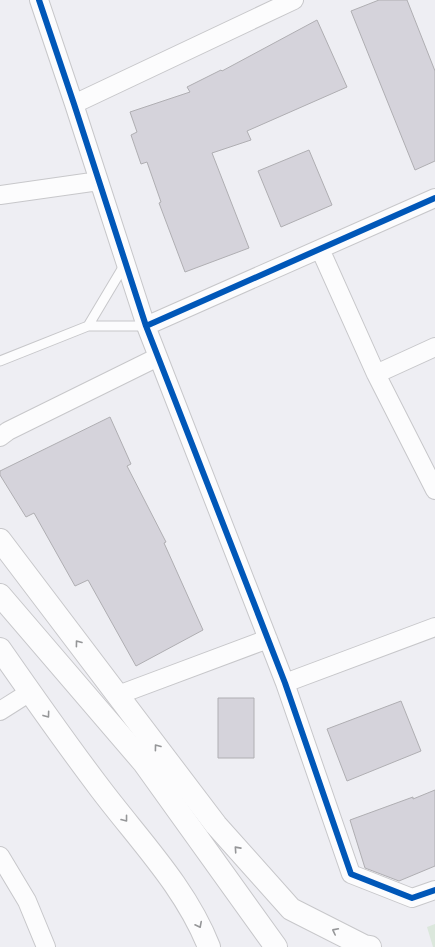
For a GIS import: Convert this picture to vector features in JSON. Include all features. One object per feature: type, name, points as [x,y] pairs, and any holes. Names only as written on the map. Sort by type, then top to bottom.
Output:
[{"type":"main road","points":[[0,540],[216,825],[292,909],[364,946],[370,947]]},
{"type":"main road","points":[[0,594],[144,763],[276,947]]},
{"type":"main road","points":[[0,649],[100,788],[173,880],[189,904],[209,947]]},
{"type":"street","points":[[39,0],[146,326],[285,683],[351,874],[412,898],[435,890]]},
{"type":"street","points":[[74,104],[294,0]]},
{"type":"street","points":[[0,195],[99,181]]},
{"type":"street","points":[[146,326],[435,198]]},
{"type":"street","points":[[320,249],[376,374],[435,490]]},
{"type":"street","points":[[376,374],[435,347]]},
{"type":"street","points":[[0,437],[8,431],[158,356]]},
{"type":"street","points":[[285,683],[435,627]]},
{"type":"street","points":[[118,695],[268,639]]},
{"type":"street","points":[[0,711],[30,692]]},
{"type":"street","points":[[0,856],[27,901],[46,947]]},
{"type":"lane","points":[[88,326],[126,264]]},
{"type":"lane","points":[[0,360],[88,326],[146,326]]},
{"type":"shaded area","points":[[435,924],[435,947],[433,947],[427,927]]},
{"type":"building","points":[[379,0],[407,0],[435,71],[435,161],[415,170],[351,11]]},
{"type":"building","points":[[317,20],[347,87],[247,131],[251,140],[212,153],[249,248],[185,272],[159,203],[161,202],[147,162],[141,164],[131,135],[137,132],[130,112],[190,92],[187,87],[221,70],[222,71]]},
{"type":"building","points":[[309,150],[332,205],[281,227],[258,171]]},
{"type":"building","points":[[110,417],[131,464],[127,466],[166,542],[164,543],[203,630],[136,666],[88,580],[75,586],[34,513],[26,517],[0,475],[0,471]]},
{"type":"building","points":[[218,698],[254,698],[254,758],[218,758]]},
{"type":"building","points":[[401,701],[421,751],[347,781],[327,729]]},
{"type":"building","points":[[435,790],[435,866],[399,881],[365,868],[350,820]]},
{"type":"cycle path","points":[[39,0],[146,326],[285,683],[351,874],[412,898],[435,890]]},
{"type":"cycle path","points":[[146,326],[435,198]]}]
